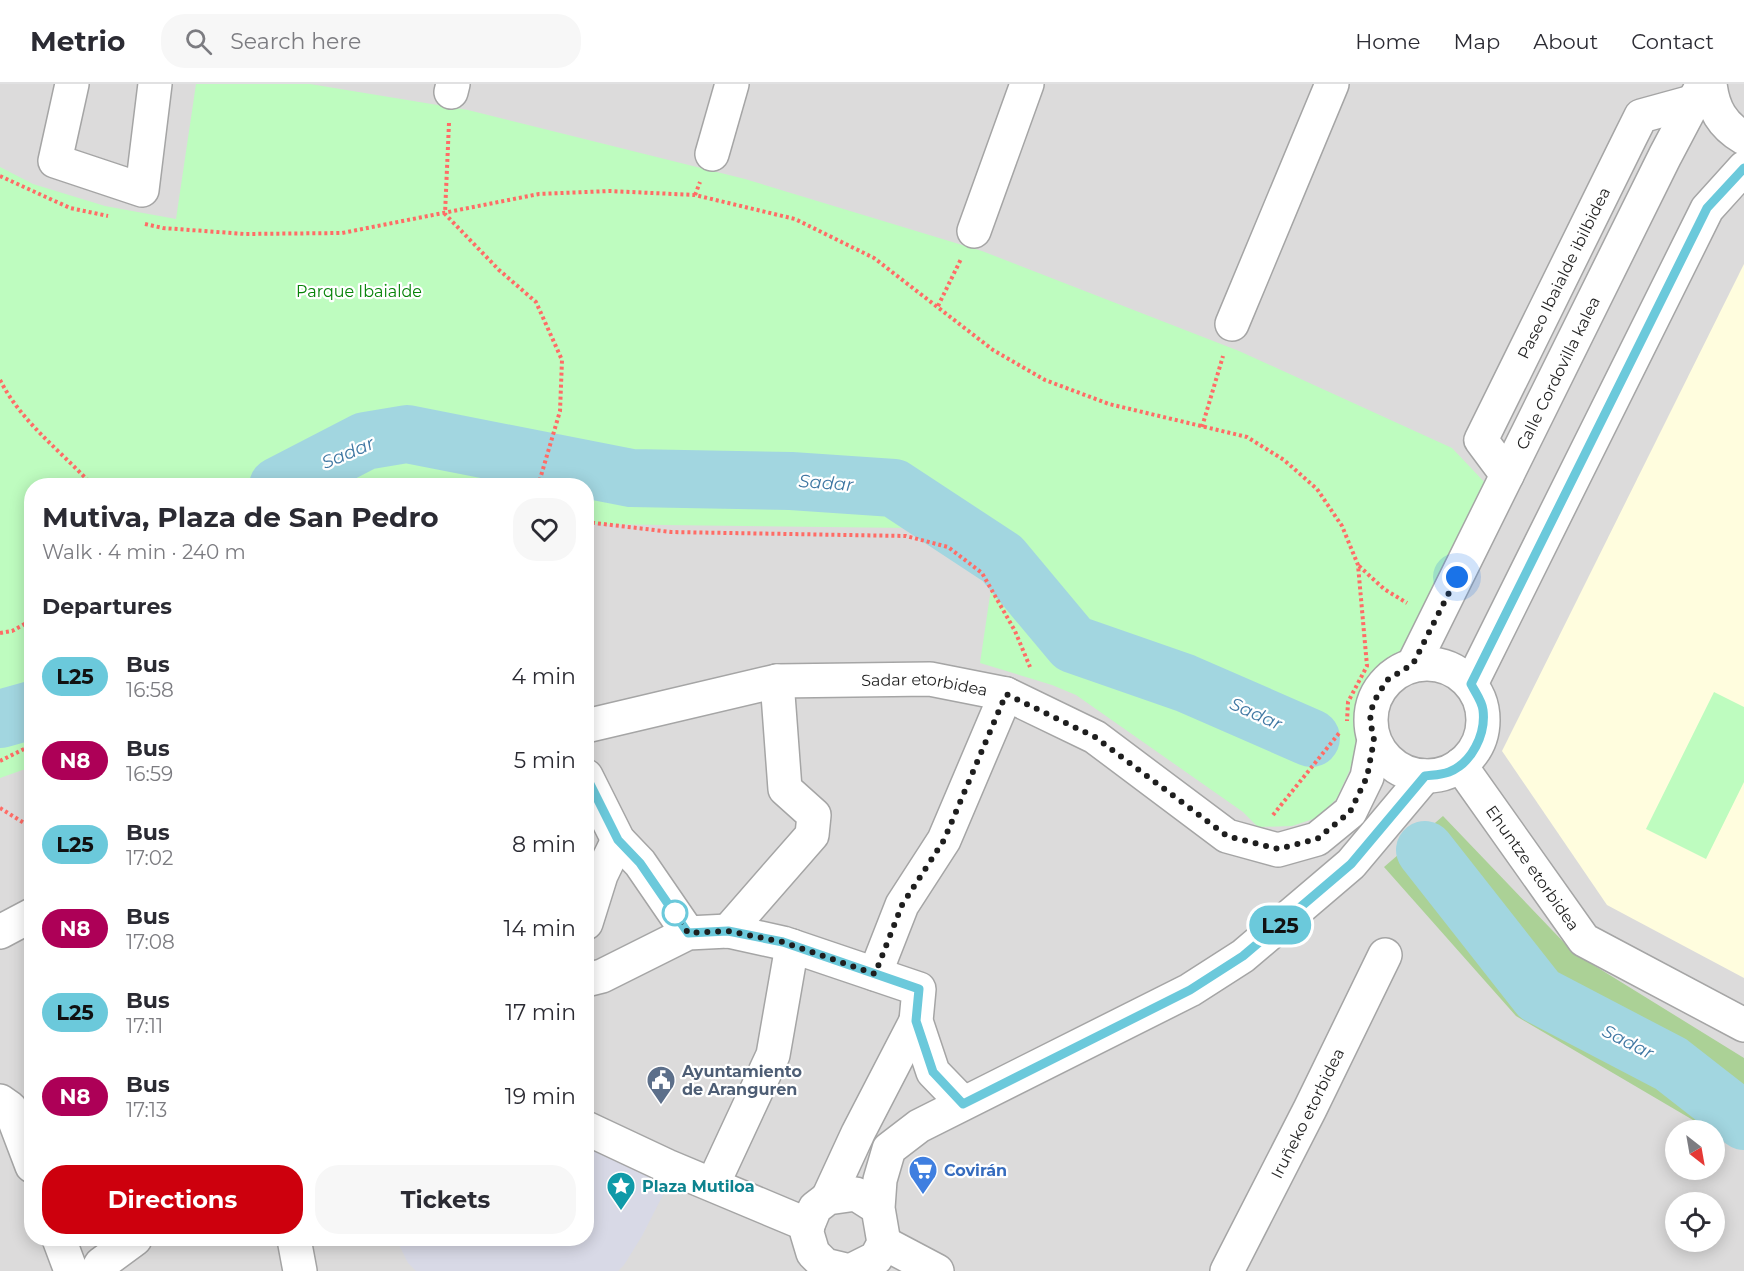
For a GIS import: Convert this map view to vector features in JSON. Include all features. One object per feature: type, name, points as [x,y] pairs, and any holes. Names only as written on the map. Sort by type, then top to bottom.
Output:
[{"type":"street","points":[[72,84],[55,161],[142,190],[147,86]]},
{"type":"street","points":[[712,154],[732,84]]},
{"type":"street","points":[[974,231],[1026,84]]},
{"type":"street","points":[[1232,324],[1332,84]]},
{"type":"street","points":[[1702,90],[1713,102],[1729,129],[1744,138]]},
{"type":"street","name":"Calle Cordovilla kalea","points":[[1413,664],[1702,90]]},
{"type":"street","points":[[1471,684],[1707,208],[1744,168]]},
{"type":"street","points":[[1413,664],[1444,665],[1471,684],[1483,708],[1483,726],[1476,747],[1460,765],[1448,772],[1425,776],[1396,767],[1382,754],[1374,740],[1370,720],[1373,703],[1387,680],[1413,664]]},
{"type":"street","name":"Sadar etorbidea","points":[[594,724],[777,681],[930,679],[1006,694],[1095,737],[1227,836],[1278,849],[1317,839],[1350,812],[1367,777],[1374,740]]},
{"type":"street","points":[[728,931],[812,835],[814,815],[785,789],[777,681]]},
{"type":"street","points":[[875,974],[902,905],[944,840],[1006,694]]},
{"type":"street","name":"Ehuntze etorbidea","points":[[1460,765],[1584,940],[1744,1025]]},
{"type":"street","points":[[594,978],[603,976],[688,933],[728,931],[783,942],[919,989],[916,1021],[858,1133],[828,1198],[815,1208],[808,1225],[807,1233],[813,1253],[821,1268],[850,1271],[876,1258],[884,1243],[878,1208],[880,1180],[889,1149],[919,1125],[1190,990],[1243,956],[1351,864],[1425,776]]},
{"type":"street","points":[[594,792],[618,840],[640,863],[688,933]]},
{"type":"street","points":[[594,897],[601,875],[618,840]]},
{"type":"street","points":[[0,931],[24,919]]},
{"type":"street","points":[[713,1184],[774,1055],[792,946]]},
{"type":"street","name":"Iruñeko etorbidea","points":[[1227,1271],[1385,955]]},
{"type":"street","points":[[916,1021],[933,1072],[963,1104]]},
{"type":"street","points":[[0,1101],[10,1108],[24,1145]]},
{"type":"street","points":[[594,1133],[665,1173],[713,1184],[808,1225]]},
{"type":"street","points":[[828,1198],[856,1194],[878,1208]]},
{"type":"street","points":[[884,1243],[937,1271]]},
{"type":"street","points":[[62,1246],[71,1271]]},
{"type":"street","points":[[97,1271],[101,1264],[125,1246]]},
{"type":"street","points":[[295,1246],[300,1271]]},
{"type":"path","points":[[452,88],[445,214],[499,270],[536,302],[562,360],[560,411],[540,478]]},
{"type":"path","points":[[0,176],[70,208],[117,218]]},
{"type":"path","points":[[140,223],[163,228],[245,234],[342,233],[539,194],[609,191],[695,195],[795,219],[873,258],[993,350],[1045,380],[1109,404],[1247,437],[1284,460],[1317,489],[1342,526],[1358,565],[1367,666],[1348,702],[1347,724],[1267,822]]},
{"type":"path","points":[[938,306],[974,231]]},
{"type":"path","points":[[1202,427],[1232,324]]},
{"type":"path","points":[[0,380],[25,418],[85,478]]},
{"type":"path","points":[[594,523],[671,532],[906,536],[948,547],[982,573],[1014,631],[1033,674]]},
{"type":"path","points":[[1358,565],[1384,589],[1409,604]]},
{"type":"path","points":[[0,633],[12,631],[24,624]]},
{"type":"path","points":[[0,761],[24,749]]},
{"type":"path","points":[[0,808],[24,823]]},
{"type":"shaded area","points":[[0,84],[1744,84],[1744,1271],[0,1271]]},
{"type":"shaded area","points":[[1744,264],[1744,978],[1607,905],[1502,751]]},
{"type":"shaded area","name":"Plaza Mutiloa","points":[[594,1149],[663,1181],[667,1187],[642,1236],[618,1271],[416,1271],[408,1263],[400,1246],[594,1246]]},
{"type":"green space","name":"Parque Ibaialde","points":[[196,84],[310,84],[468,110],[745,179],[982,251],[1239,351],[1452,448],[1490,488],[1406,651],[1378,671],[1361,693],[1362,736],[1337,798],[1319,817],[1292,826],[1258,827],[1243,812],[1076,695],[1052,685],[980,663],[993,575],[958,539],[909,528],[594,524],[594,478],[24,478],[24,769],[0,778],[0,167],[33,184],[105,206],[176,219]]},
{"type":"green space","points":[[1714,692],[1744,707],[1744,782],[1706,859],[1646,829]]},
{"type":"green space","points":[[1443,816],[1574,953],[1744,1058],[1744,1150],[1725,1139],[1725,1120],[1693,1120],[1516,1016],[1384,867]]},
{"type":"waterway","name":"Sadar","points":[[293,478],[365,441],[407,434],[631,478],[791,481],[894,488],[1002,559],[1073,644],[1185,683],[1311,738]]},
{"type":"waterway","name":"Sadar","points":[[0,719],[24,712]]},
{"type":"waterway","name":"Sadar","points":[[1425,850],[1539,995],[1671,1064],[1744,1121]]},
{"type":"bus line","name":"L25","points":[[594,792],[618,840],[640,863],[688,933],[728,931],[783,942],[919,989],[916,1021],[933,1072],[963,1104],[1190,990],[1243,956],[1351,864],[1425,776],[1448,772],[1460,765],[1476,747],[1483,726],[1483,708],[1471,684],[1707,208],[1744,168]]},
{"type":"place","name":"Ayuntamiento de Aranguren","points":[[661,1106]]},
{"type":"place","name":"Covirán","points":[[923,1196]]},
{"type":"place","name":"Plaza Mutiloa","points":[[621,1212]]},
{"type":"route","points":[[675,913],[688,933],[728,931],[783,942],[875,974],[902,905],[944,840],[1006,694],[1095,737],[1227,836],[1278,849],[1317,839],[1350,812],[1367,777],[1374,740],[1370,720],[1373,703],[1387,680],[1413,664],[1457,577]]}]
